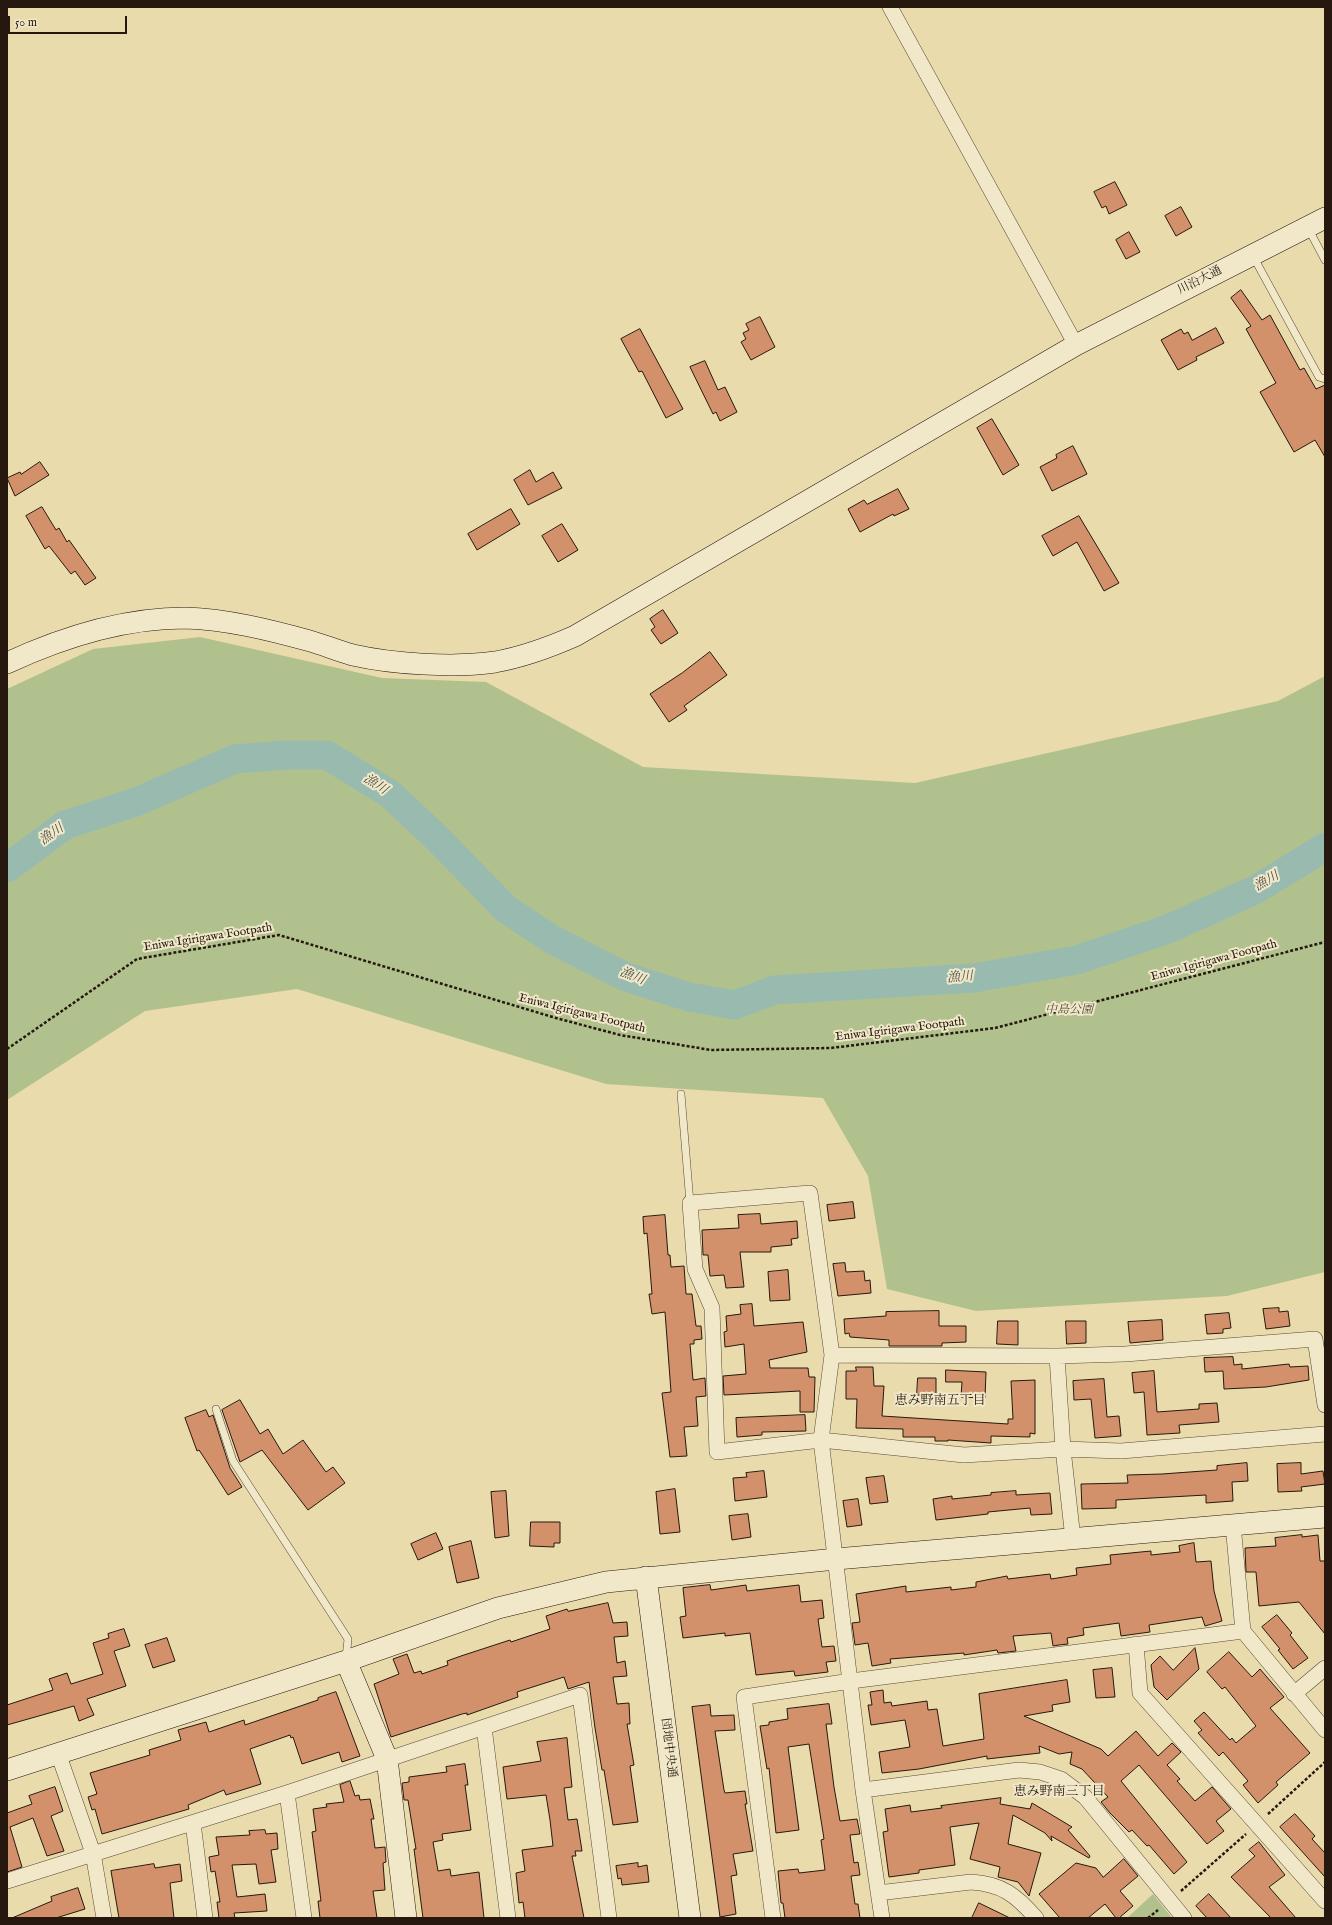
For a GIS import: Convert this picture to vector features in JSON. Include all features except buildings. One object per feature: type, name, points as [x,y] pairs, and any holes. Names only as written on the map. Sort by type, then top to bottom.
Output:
[{"type":"street","points":[[890,7],[1076,345]]},
{"type":"street","name":"川沿大通","points":[[7,663],[47,645],[89,631],[139,622],[185,618],[234,623],[311,641],[353,655],[394,661],[443,665],[494,662],[553,646],[582,632],[1076,345],[1316,222]]},
{"type":"street","points":[[882,1918],[863,1790],[821,1440],[832,1355],[810,1193],[690,1204],[694,1269],[712,1308],[717,1452],[821,1440],[964,1455],[1063,1449],[1121,1451],[1325,1434]]},
{"type":"street","points":[[832,1355],[1057,1356],[1124,1354],[1315,1339],[1325,1405]]},
{"type":"street","points":[[1057,1356],[1063,1449],[1073,1539]]},
{"type":"street","points":[[7,1770],[346,1660],[498,1608],[606,1582],[836,1559],[1325,1517]]},
{"type":"street","points":[[1233,1525],[1243,1631],[1325,1730]]},
{"type":"street","name":"団地中央通","points":[[646,1577],[690,1918]]},
{"type":"street","points":[[773,1918],[744,1697],[851,1681],[1243,1631]]},
{"type":"street","points":[[1136,1644],[1140,1692],[1325,1901]]},
{"type":"street","points":[[346,1660],[386,1759],[406,1918]]},
{"type":"street","points":[[1294,1694],[1325,1668]]},
{"type":"street","points":[[7,1881],[93,1853],[193,1824],[580,1695],[609,1918]]},
{"type":"street","points":[[484,1727],[508,1918]]},
{"type":"street","points":[[58,1753],[93,1853],[104,1918]]},
{"type":"street","points":[[863,1790],[1019,1770],[1040,1772],[1061,1779],[1085,1797],[1184,1918]]},
{"type":"street","points":[[288,1793],[304,1918]]},
{"type":"street","points":[[193,1824],[205,1918]]},
{"type":"street","points":[[878,1893],[971,1882],[986,1883],[1002,1888],[1019,1899],[1036,1918]]},
{"type":"lane","points":[[1316,222],[1325,260]]},
{"type":"lane","points":[[1252,255],[1319,377],[1325,379]]},
{"type":"lane","points":[[681,1094],[690,1204]]},
{"type":"lane","points":[[216,1408],[233,1461],[348,1639],[346,1660]]},
{"type":"path","name":"Eniwa Igirigawa Footpath","points":[[7,1049],[137,958],[279,934],[556,1018],[620,1035],[711,1050],[831,1048],[995,1028],[1325,942]]},
{"type":"path","points":[[1148,1918],[1257,1825],[1325,1762]]},
{"type":"green space","name":"中島公園","points":[[200,637],[382,678],[486,682],[643,767],[915,783],[1278,701],[1325,676],[1325,1272],[1227,1296],[976,1311],[887,1289],[868,1176],[823,1098],[606,1084],[297,989],[145,1011],[7,1100],[7,689],[93,649]]},
{"type":"green space","points":[[1153,1894],[1172,1918],[1127,1918]]},
{"type":"waterway","name":"漁川","points":[[7,868],[65,825],[136,802],[235,759],[285,755],[327,755],[390,794],[438,839],[506,909],[553,940],[626,977],[689,997],[735,1005],[774,990],[974,978],[1077,960],[1168,929],[1255,890],[1325,847]]},
{"type":"district","name":"恵み野南五丁目","points":[[940,1401]]},
{"type":"district","name":"恵み野南三丁目","points":[[1059,1792]]}]
